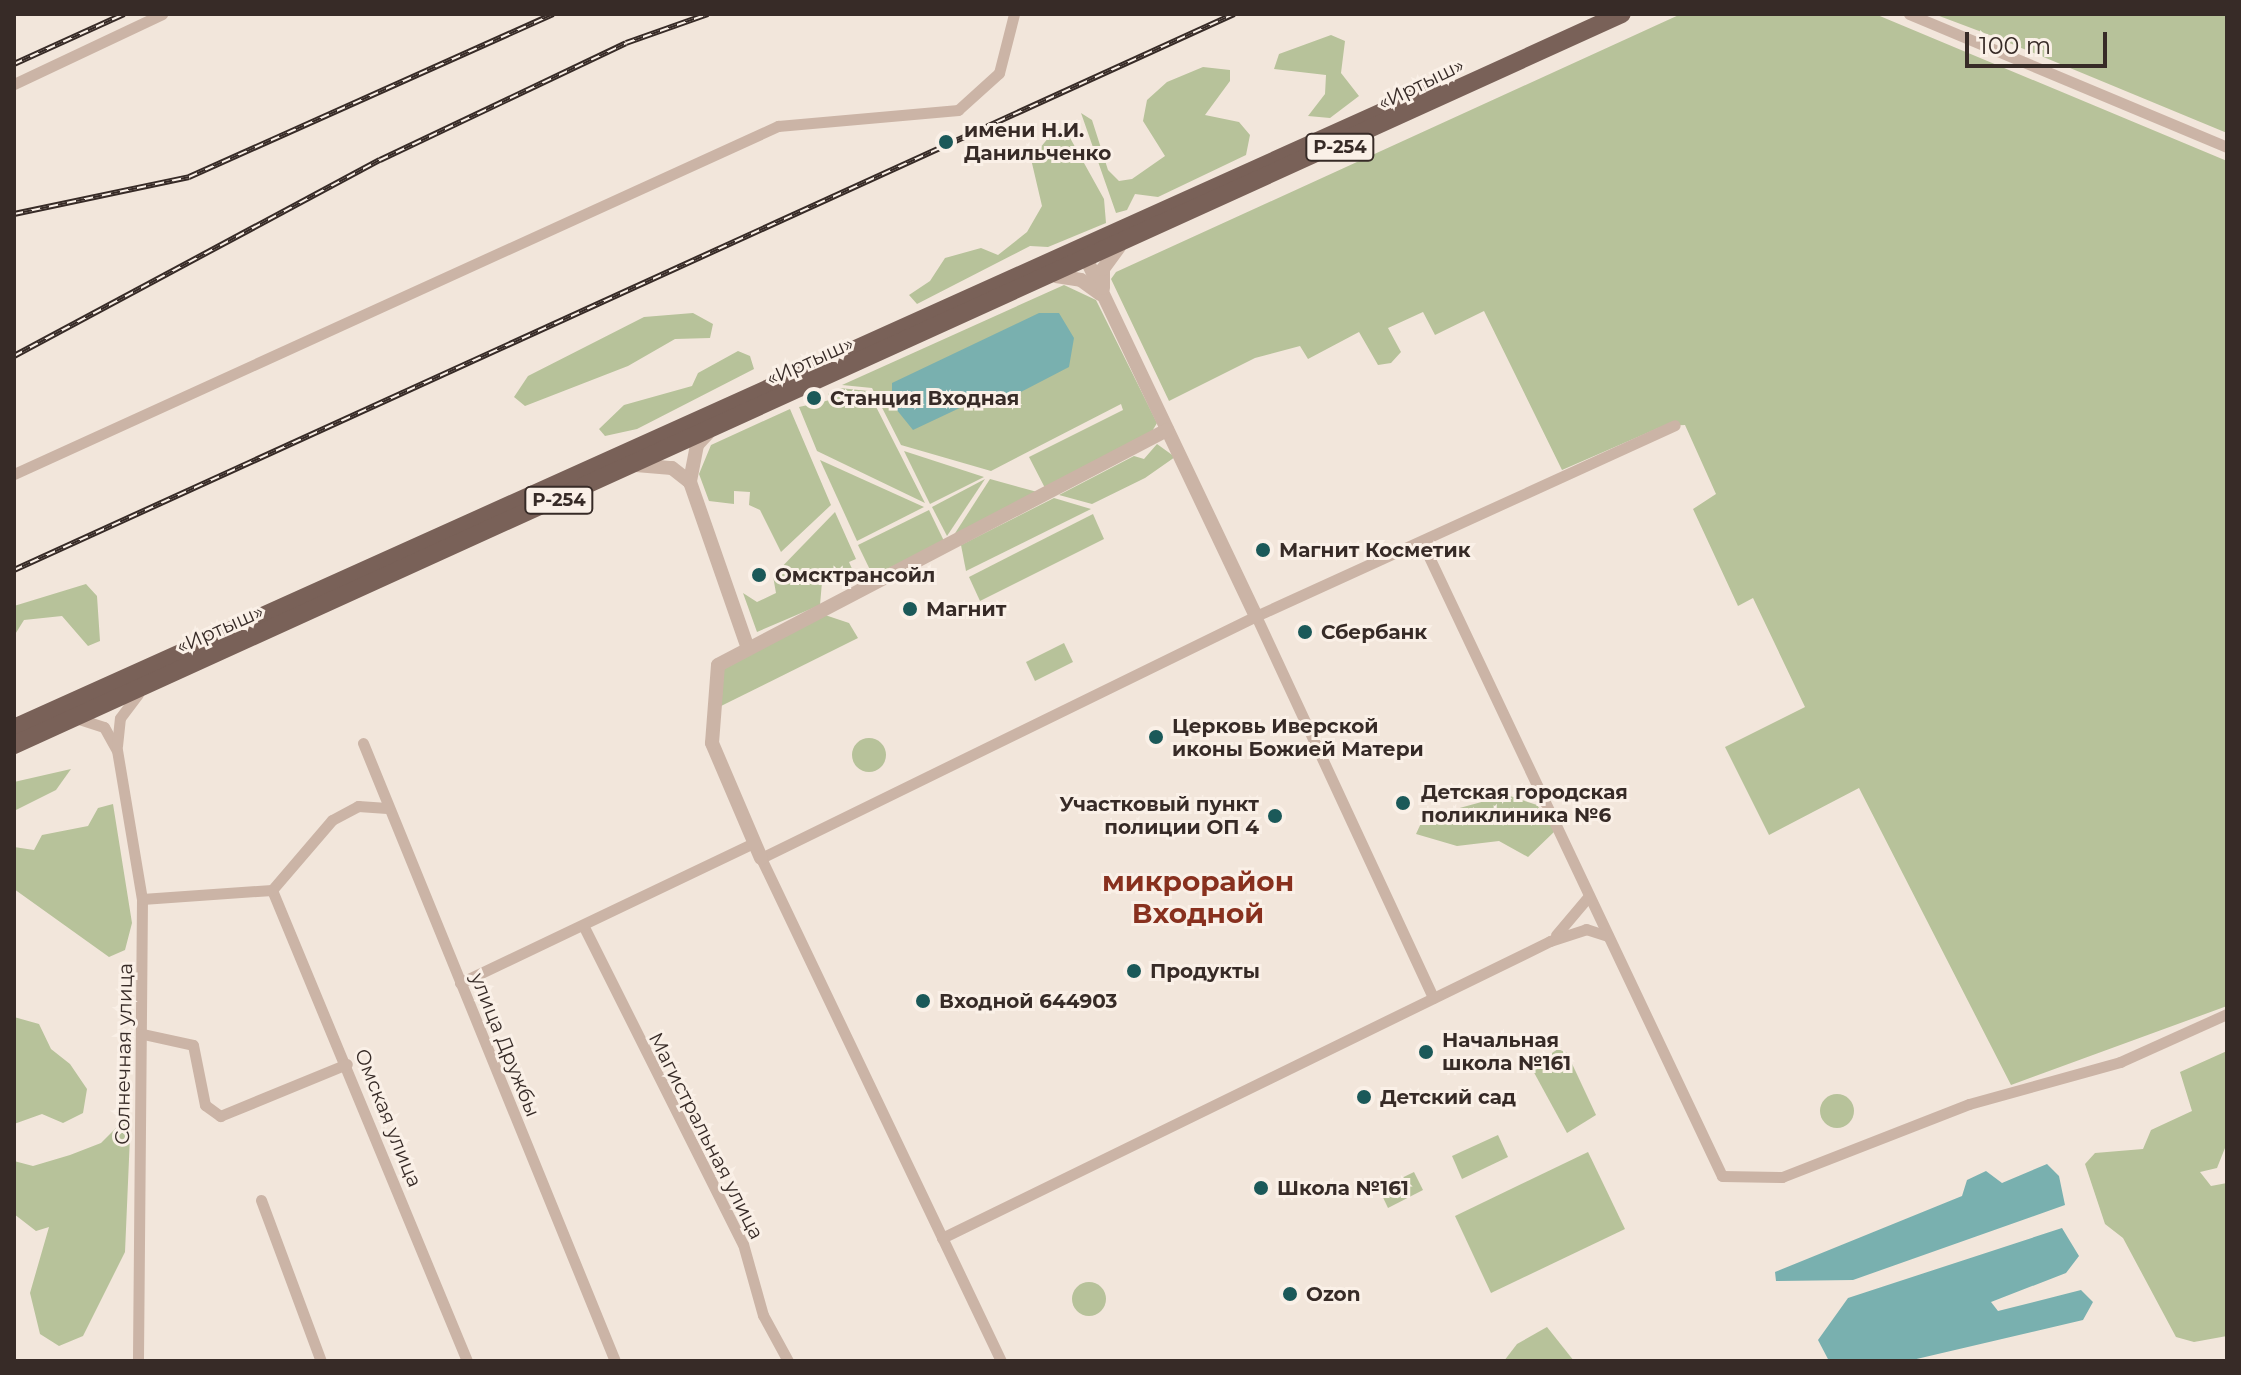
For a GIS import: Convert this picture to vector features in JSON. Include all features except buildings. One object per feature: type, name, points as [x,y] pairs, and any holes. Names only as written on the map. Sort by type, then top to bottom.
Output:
[{"type":"main road","name":"«Иртыш»","points":[[14,728],[1085,256],[1596,14]]},
{"type":"main road","name":"«Иртыш»","points":[[14,745],[1056,276],[1085,256],[1119,247],[1622,14]]},
{"type":"street","points":[[14,84],[162,14]]},
{"type":"street","points":[[14,474],[778,126],[958,110],[999,73],[1014,14]]},
{"type":"street","points":[[1909,14],[2227,147]]},
{"type":"street","points":[[1105,300],[1103,269],[1119,247]]},
{"type":"street","points":[[1085,256],[1433,998]]},
{"type":"street","points":[[1056,276],[1081,280],[1105,300]]},
{"type":"street","points":[[761,858],[1256,616],[1675,425]]},
{"type":"street","points":[[711,430],[697,445],[690,482],[747,646]]},
{"type":"street","points":[[1001,1361],[754,843],[709,730],[714,673],[747,646],[1167,430]]},
{"type":"street","points":[[635,465],[672,468],[690,482]]},
{"type":"street","points":[[1422,542],[1715,1168],[1734,1180],[1782,1177],[1969,1104],[2120,1062],[2227,1014]]},
{"type":"street","points":[[117,750],[120,718],[144,687]]},
{"type":"street","points":[[62,723],[99,724],[117,750]]},
{"type":"street","name":"улица Дружбы","points":[[363,743],[615,1361]]},
{"type":"street","name":"Солнечная улица","points":[[117,750],[142,899],[138,1361]]},
{"type":"street","points":[[142,899],[272,890],[332,820],[358,806],[387,808]]},
{"type":"street","points":[[460,983],[585,929],[754,843]]},
{"type":"street","name":"Омская улица","points":[[272,890],[347,1064],[467,1361]]},
{"type":"street","points":[[1550,941],[1589,896]]},
{"type":"street","name":"Магистральная улица","points":[[585,929],[743,1244],[763,1315],[788,1361]]},
{"type":"street","points":[[942,1238],[1550,941],[1586,929],[1608,936]]},
{"type":"street","points":[[143,1034],[193,1045],[205,1105],[220,1116],[347,1064]]},
{"type":"street","points":[[261,1200],[321,1361]]},
{"type":"green space","points":[[1681,14],[1875,14],[2227,161],[2227,1006],[2011,1085],[1859,788],[1769,835],[1725,747],[1805,707],[1753,598],[1738,606],[1693,509],[1716,494],[1685,425],[1663,426],[1562,470],[1484,311],[1435,335],[1423,312],[1388,328],[1401,352],[1391,363],[1378,365],[1359,332],[1308,359],[1300,346],[1255,358],[1169,401],[1111,279],[1116,272]]},
{"type":"green space","points":[[1934,14],[2227,14],[2227,133],[1995,37]]},
{"type":"green space","points":[[1331,35],[1345,41],[1341,73],[1359,96],[1330,118],[1308,116],[1325,94],[1326,75],[1274,69],[1279,54]]},
{"type":"green space","points":[[1203,67],[1230,70],[1230,81],[1205,115],[1239,122],[1250,135],[1246,155],[1158,197],[1135,194],[1127,210],[1116,213],[1081,113],[1092,120],[1108,170],[1119,181],[1132,179],[1165,156],[1143,121],[1147,100],[1167,82]]},
{"type":"green space","points":[[1069,136],[1104,199],[1106,223],[1048,247],[1030,246],[917,304],[909,295],[930,281],[945,258],[981,248],[998,255],[1027,232],[1042,206],[1031,159],[1049,137]]},
{"type":"green space","points":[[1064,285],[1096,300],[1157,423],[1151,433],[1045,488],[1029,457],[1123,410],[1121,404],[991,471],[901,445],[872,388],[842,385]]},
{"type":"green space","points":[[693,313],[713,324],[710,338],[675,339],[628,366],[525,406],[514,397],[528,376],[644,317]]},
{"type":"green space","points":[[738,351],[750,356],[754,369],[637,429],[605,436],[599,429],[624,405],[692,386],[698,373]]},
{"type":"green space","points":[[840,388],[868,391],[925,503],[817,451],[799,407],[830,400],[828,394]]},
{"type":"green space","points":[[790,409],[831,505],[781,552],[760,510],[749,505],[750,492],[734,491],[734,504],[709,501],[699,474],[711,445]]},
{"type":"green space","points":[[1157,444],[1175,457],[1145,478],[1092,504],[1059,495],[1134,456],[1144,459]]},
{"type":"green space","points":[[904,451],[984,477],[930,504]]},
{"type":"green space","points":[[820,460],[924,507],[857,541]]},
{"type":"green space","points":[[985,479],[947,536],[932,507]]},
{"type":"green space","points":[[990,479],[1041,493],[952,538]]},
{"type":"green space","points":[[1054,498],[1091,509],[966,571],[961,545]]},
{"type":"green space","points":[[929,510],[944,541],[873,576],[858,545]]},
{"type":"green space","points":[[835,512],[856,559],[849,562],[853,571],[822,582],[820,605],[757,632],[743,593],[757,602],[776,593],[773,576]]},
{"type":"green space","points":[[1093,514],[1104,539],[980,601],[969,577]]},
{"type":"green space","points":[[86,584],[97,596],[100,641],[88,646],[62,616],[24,620],[14,636],[14,606]]},
{"type":"green space","points":[[825,615],[849,623],[858,638],[717,708],[724,669]]},
{"type":"green space","points":[[1064,643],[1073,662],[1035,681],[1026,662]]},
{"type":"green space","points":[[869,738],[881,743],[886,755],[881,767],[869,772],[857,767],[852,755],[857,743]]},
{"type":"green space","points":[[71,769],[56,790],[14,811],[14,782]]},
{"type":"green space","points":[[1507,795],[1537,805],[1555,831],[1528,857],[1499,841],[1457,846],[1416,834],[1428,808],[1445,812]]},
{"type":"green space","points":[[113,804],[132,923],[125,950],[109,957],[14,889],[14,847],[34,850],[42,835],[88,826],[98,808]]},
{"type":"green space","points":[[14,1017],[39,1024],[51,1049],[70,1064],[87,1089],[83,1113],[63,1123],[42,1114],[14,1124]]},
{"type":"green space","points":[[1558,1049],[1567,1053],[1596,1115],[1567,1133],[1531,1067]]},
{"type":"green space","points":[[2227,1051],[2225,1148],[2217,1168],[2200,1172],[2211,1186],[2227,1183],[2227,1336],[2194,1342],[2176,1337],[2123,1238],[2105,1224],[2085,1164],[2095,1153],[2143,1149],[2151,1130],[2192,1111],[2180,1072]]},
{"type":"green space","points":[[1837,1094],[1849,1099],[1854,1111],[1849,1123],[1837,1128],[1825,1123],[1820,1111],[1825,1099]]},
{"type":"green space","points":[[123,1121],[130,1136],[125,1252],[83,1336],[59,1346],[40,1334],[30,1293],[49,1227],[36,1231],[14,1214],[14,1161],[33,1166],[70,1155],[101,1143]]},
{"type":"green space","points":[[1498,1135],[1508,1157],[1462,1179],[1452,1156]]},
{"type":"green space","points":[[1588,1152],[1625,1229],[1491,1293],[1455,1216]]},
{"type":"green space","points":[[1414,1172],[1423,1190],[1388,1208],[1379,1189]]},
{"type":"green space","points":[[1089,1282],[1101,1287],[1106,1299],[1101,1311],[1089,1316],[1077,1311],[1072,1299],[1077,1287]]},
{"type":"green space","points":[[1547,1327],[1574,1361],[1504,1361],[1517,1344]]},
{"type":"water","points":[[1039,313],[1059,313],[1074,338],[1069,367],[1009,398],[983,397],[913,430],[892,404],[892,383]]},
{"type":"water","points":[[2047,1164],[2059,1176],[2065,1205],[1853,1280],[1776,1281],[1775,1272],[1962,1196],[1967,1180],[1986,1171],[2002,1183]]},
{"type":"water","points":[[2062,1228],[2079,1256],[2066,1273],[1991,1302],[1998,1311],[2081,1290],[2093,1302],[2083,1320],[1908,1361],[1829,1361],[1818,1340],[1848,1298]]},
{"type":"railway","points":[[14,64],[124,14]]},
{"type":"railway","points":[[14,214],[189,177],[553,14]]},
{"type":"railway","points":[[14,356],[380,160],[626,43],[708,14]]},
{"type":"railway","points":[[14,570],[1234,14]]},
{"type":"place","name":"имени Н.И. Данильченко","points":[[946,142]]},
{"type":"place","name":"Станция Входная","points":[[814,398]]},
{"type":"place","name":"Магнит Косметик","points":[[1263,550]]},
{"type":"place","name":"Омсктрансойл","points":[[759,575]]},
{"type":"place","name":"Магнит","points":[[910,609]]},
{"type":"place","name":"Сбербанк","points":[[1305,632]]},
{"type":"place","name":"Церковь Иверской иконы Божией Матери","points":[[1156,737]]},
{"type":"place","name":"Детская городская поликлиника №6","points":[[1403,803]]},
{"type":"place","name":"Участковый пункт полиции ОП 4","points":[[1275,816]]},
{"type":"place","name":"Продукты","points":[[1134,971]]},
{"type":"place","name":"Входной 644903","points":[[923,1001]]},
{"type":"place","name":"Начальная школа №161","points":[[1426,1052]]},
{"type":"place","name":"Детский сад","points":[[1364,1097]]},
{"type":"place","name":"Школа №161","points":[[1261,1188]]},
{"type":"place","name":"Ozon","points":[[1290,1294]]},
{"type":"district","name":"микрорайон Входной","points":[[1198,897]]}]
